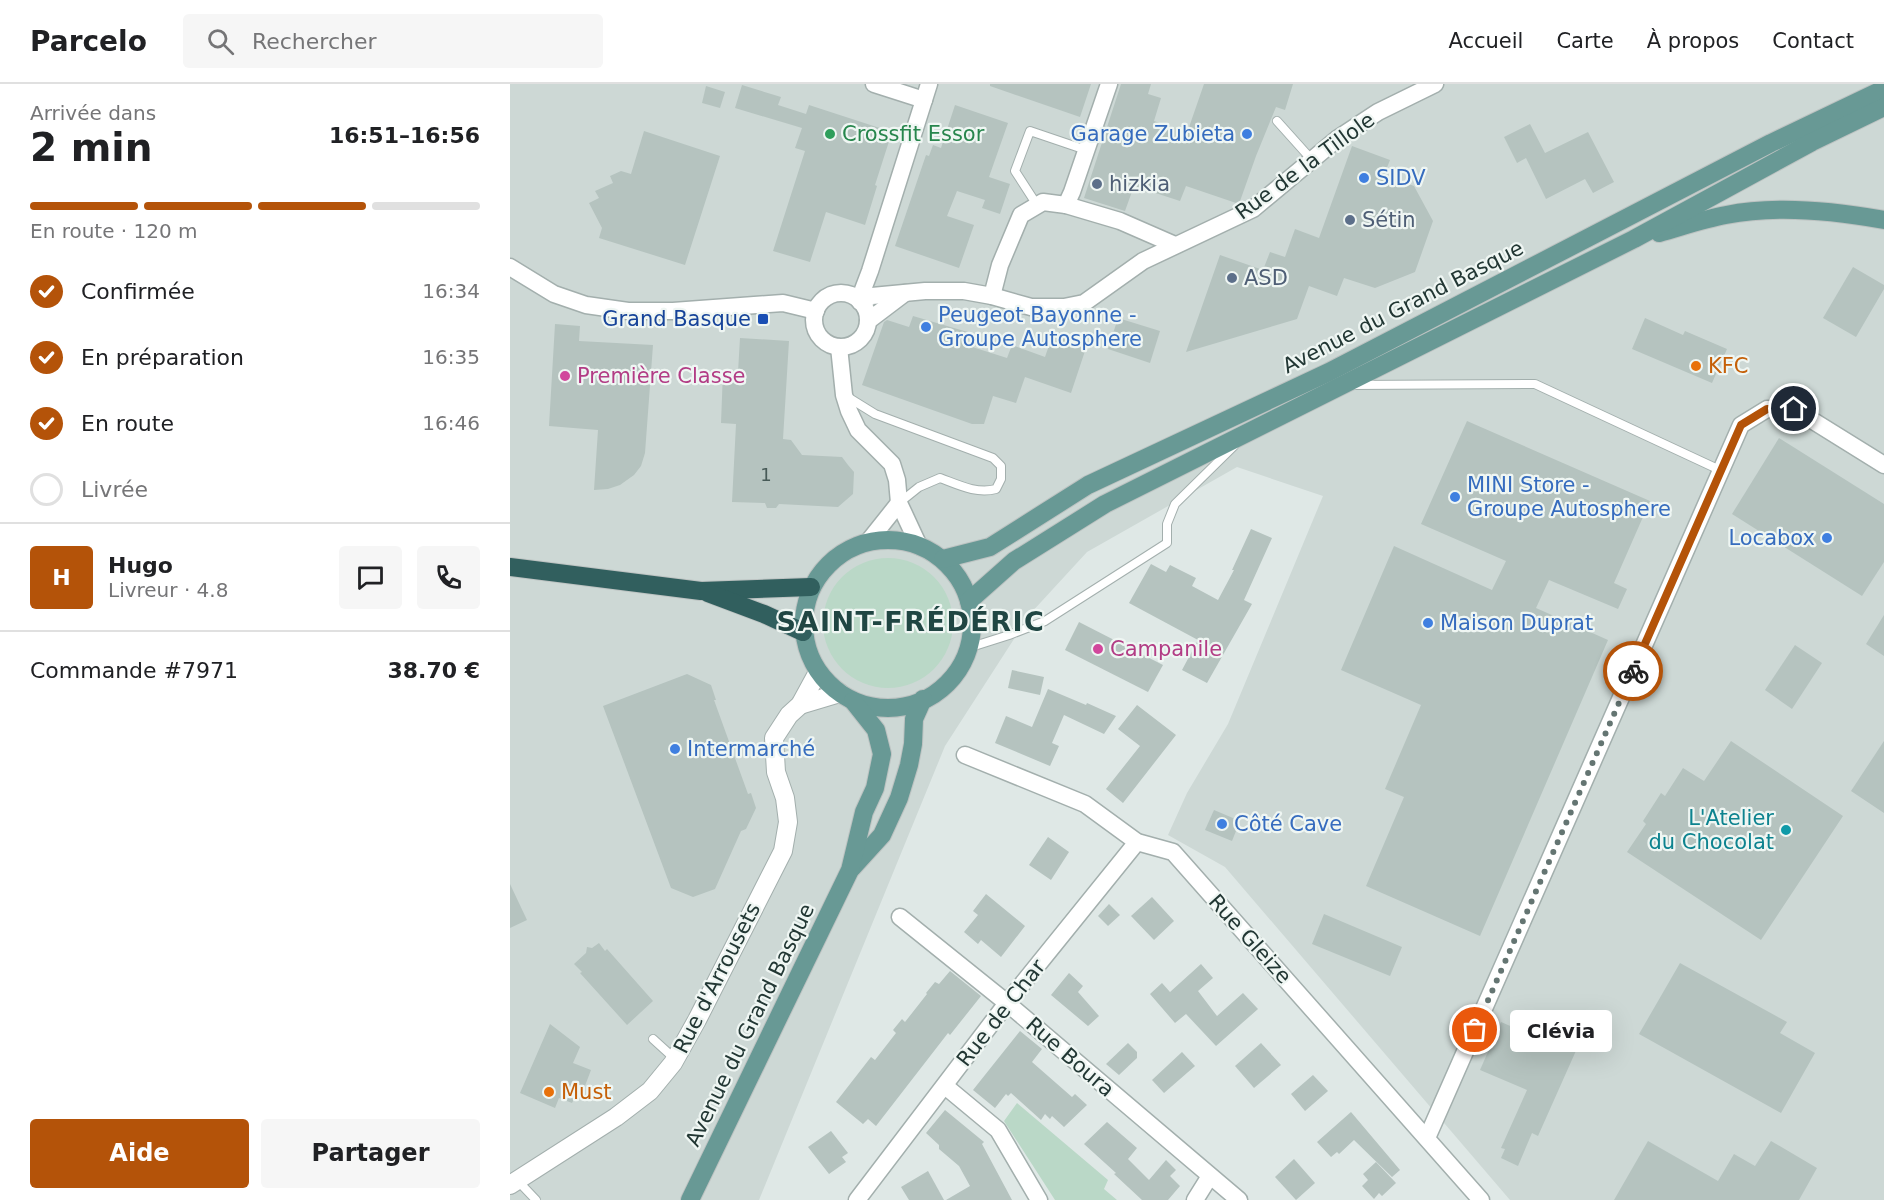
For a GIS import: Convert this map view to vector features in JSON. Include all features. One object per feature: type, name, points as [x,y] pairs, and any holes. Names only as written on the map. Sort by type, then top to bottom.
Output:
[{"type":"highway","points":[[510,561],[551,571]]},
{"type":"highway","points":[[510,567],[701,591],[811,587]]},
{"type":"highway","points":[[701,591],[764,614],[803,632]]},
{"type":"main road","name":"Avenue du Grand Basque","points":[[942,559],[990,547],[1088,485],[1329,372],[1771,143],[1884,89]]},
{"type":"main road","name":"Avenue du Grand Basque","points":[[969,601],[1014,561],[1105,504],[1634,239],[1812,142],[1884,107]]},
{"type":"main road","points":[[1634,239],[1727,214],[1777,210],[1821,211],[1884,220]]},
{"type":"main road","points":[[893,539],[919,546],[942,559],[958,578],[969,601],[972,627],[967,654],[954,677],[933,695],[904,706],[880,708],[847,697],[834,689],[818,672],[808,653],[803,632],[804,609],[811,587],[826,566],[845,551],[868,542],[893,539]]},
{"type":"main road","name":"Avenue du Grand Basque","points":[[690,1200],[850,870],[864,812],[875,788],[882,754],[876,730],[847,697]]},
{"type":"main road","name":"Avenue du Grand Basque","points":[[850,870],[882,835],[899,798],[913,744],[914,719],[923,699]]},
{"type":"street","points":[[860,301],[927,92],[874,84]]},
{"type":"street","points":[[1066,205],[1108,84]]},
{"type":"street","name":"Rue de la Tillole","points":[[860,301],[872,296],[963,291],[992,296],[1030,307],[1064,308],[1084,303],[1143,261],[1253,209],[1337,140],[1378,112],[1436,84]]},
{"type":"street","points":[[992,296],[1000,265],[1021,215],[1042,202],[1066,205],[1120,221],[1176,245]]},
{"type":"street","points":[[510,267],[554,294],[586,305],[628,311],[673,311],[783,303],[816,311]]},
{"type":"street","points":[[868,321],[904,293]]},
{"type":"street","points":[[839,294],[850,295],[860,301],[868,321],[866,330],[856,343],[839,347],[831,345],[818,335],[814,319],[821,302],[830,296],[839,294]]},
{"type":"street","points":[[839,347],[844,395],[849,411],[858,430],[892,464],[897,480],[899,503],[919,546]]},
{"type":"street","points":[[1427,1138],[1741,425],[1767,409],[1794,409],[1884,465]]},
{"type":"street","points":[[868,542],[899,503]]},
{"type":"street","name":"Rue d'Arrousets","points":[[512,1181],[564,1152],[625,1111],[650,1091],[675,1059],[783,851],[788,822],[785,798],[776,772],[774,738],[789,715],[800,705],[818,672]]},
{"type":"street","points":[[800,705],[847,697]]},
{"type":"street","name":"Rue Gleize","points":[[964,755],[1085,804],[1137,842],[1173,852],[1481,1200]]},
{"type":"street","name":"Rue de Char","points":[[857,1200],[871,1193],[945,1086],[1007,1003],[1137,842]]},
{"type":"street","name":"Rue Boura","points":[[900,917],[1007,1003],[1239,1200]]},
{"type":"street","points":[[945,1086],[998,1130],[1039,1200]]},
{"type":"street","points":[[1195,1200],[1210,1176]]},
{"type":"lane","points":[[1277,120],[1312,160]]},
{"type":"lane","points":[[1038,205],[1015,171],[1030,131],[1086,150]]},
{"type":"lane","points":[[1341,386],[1535,384],[1722,471]]},
{"type":"lane","points":[[844,395],[875,414],[993,458],[1001,466],[1002,479],[996,489],[984,492],[940,478],[919,487],[899,503]]},
{"type":"lane","points":[[968,648],[1045,621],[1167,543],[1167,524],[1175,504],[1250,431]]},
{"type":"lane","points":[[653,1040],[675,1059]]},
{"type":"lane","points":[[512,1181],[536,1200]]},
{"type":"shaded area","points":[[510,84],[1884,84],[1884,1200],[1510,1200],[1225,867],[1168,835],[1187,793],[1228,724],[1323,496],[1237,467],[1087,552],[1030,614],[945,746],[759,1200],[510,1200]]},
{"type":"green space","points":[[888,558],[913,563],[934,577],[948,598],[953,623],[948,648],[934,669],[913,683],[888,688],[863,683],[842,669],[828,648],[823,623],[828,598],[842,577],[863,563]]},
{"type":"green space","points":[[1017,1103],[1108,1180],[1104,1189],[1117,1200],[1055,1200],[1004,1121]]},
{"type":"building","points":[[990,84],[1091,84],[1080,117],[990,86]]},
{"type":"building","points":[[1121,84],[1151,84],[1148,94],[1161,98],[1154,121],[1187,133],[1204,84],[1293,84],[1285,110],[1276,107],[1239,204],[1186,186],[1180,201],[1134,186],[1125,211],[1084,198]]},
{"type":"building","points":[[742,85],[781,97],[778,105],[806,114],[809,105],[892,132],[865,225],[826,212],[810,262],[773,251],[805,151],[795,148],[802,128],[735,108]]},
{"type":"building","points":[[706,86],[725,92],[720,108],[702,103]]},
{"type":"building","points":[[955,105],[1008,123],[989,177],[1010,184],[1000,214],[982,208],[985,200],[957,191],[947,216],[974,225],[959,268],[895,246],[926,155],[929,156],[933,145],[941,148]]},
{"type":"building","points":[[1530,124],[1545,153],[1588,132],[1614,182],[1593,193],[1585,179],[1546,199],[1526,158],[1517,163],[1504,137]]},
{"type":"building","points":[[644,131],[720,156],[685,265],[599,238],[602,228],[589,203],[599,198],[595,191],[613,183],[610,176],[621,171],[631,174]]},
{"type":"building","points":[[1352,146],[1390,160],[1384,175],[1414,186],[1433,221],[1415,272],[1375,288],[1344,278],[1337,296],[1309,286],[1297,319],[1186,352],[1220,255],[1263,270],[1270,252],[1285,257],[1295,229],[1319,238]]},
{"type":"building","points":[[1853,267],[1884,285],[1884,289],[1856,337],[1823,318]]},
{"type":"building","points":[[913,316],[971,333],[966,345],[1007,358],[1012,345],[1045,357],[1054,331],[1088,342],[1071,393],[1025,377],[1016,403],[993,396],[984,424],[972,424],[862,385],[884,322],[887,320],[909,327]]},
{"type":"building","points":[[1118,318],[1160,331],[1150,363],[1108,349]]},
{"type":"building","name":"KFC","points":[[1645,318],[1683,335],[1685,331],[1727,349],[1712,383],[1632,349]]},
{"type":"building","points":[[555,324],[580,326],[579,341],[653,345],[645,453],[641,466],[634,475],[620,485],[594,490],[598,430],[549,426]]},
{"type":"building","points":[[740,338],[789,341],[783,439],[791,440],[802,455],[842,457],[854,472],[853,494],[838,507],[779,504],[776,508],[767,508],[765,503],[732,502],[736,424],[721,423],[723,371],[738,372]]},
{"type":"building","points":[[1467,421],[1650,501],[1614,583],[1627,589],[1618,609],[1549,580],[1536,608],[1608,640],[1480,936],[1366,886],[1404,797],[1385,789],[1421,705],[1341,670],[1394,546],[1492,590],[1506,561],[1421,524]]},
{"type":"building","name":"Locabox","points":[[1779,438],[1884,504],[1884,562],[1862,596],[1732,514]]},
{"type":"building","points":[[1251,529],[1272,538],[1244,600],[1252,604],[1207,683],[1182,670],[1198,640],[1129,603],[1151,564],[1166,572],[1170,565],[1196,578],[1192,586],[1218,600],[1234,570],[1232,570]]},
{"type":"building","points":[[1884,615],[1884,656],[1866,644]]},
{"type":"building","points":[[1079,622],[1163,665],[1148,692],[1065,650]]},
{"type":"building","points":[[1795,645],[1822,663],[1792,709],[1765,690]]},
{"type":"building","points":[[1012,670],[1044,677],[1040,695],[1008,688]]},
{"type":"building","name":"Intermarché","points":[[687,674],[711,685],[716,700],[714,700],[748,794],[751,793],[756,808],[746,829],[741,831],[715,889],[693,897],[671,888],[603,706]]},
{"type":"building","points":[[1048,689],[1116,716],[1104,734],[1064,715],[1052,743],[1059,746],[1050,766],[995,743],[1006,716],[1032,727]]},
{"type":"building","points":[[1137,705],[1176,735],[1123,803],[1106,789],[1140,746],[1118,729]]},
{"type":"building","points":[[1731,741],[1843,816],[1761,940],[1627,852],[1646,824],[1643,821],[1661,793],[1665,796],[1683,768],[1704,781]]},
{"type":"building","points":[[1884,741],[1884,813],[1851,791]]},
{"type":"building","points":[[1214,810],[1240,821],[1232,841],[1205,830]]},
{"type":"building","points":[[1048,837],[1069,852],[1051,880],[1029,865]]},
{"type":"building","points":[[510,884],[527,920],[510,928]]},
{"type":"building","points":[[986,894],[1025,926],[1001,957],[981,940],[978,944],[964,932],[978,915],[973,911]]},
{"type":"building","points":[[1152,897],[1174,921],[1154,940],[1131,916]]},
{"type":"building","points":[[1109,904],[1120,915],[1108,926],[1098,916]]},
{"type":"building","points":[[1324,914],[1402,947],[1390,976],[1312,944]]},
{"type":"building","points":[[599,943],[653,1001],[627,1025],[574,964],[586,953],[587,947],[592,948]]},
{"type":"building","points":[[1680,963],[1787,1022],[1780,1033],[1815,1053],[1781,1113],[1639,1034]]},
{"type":"building","points":[[1201,964],[1213,978],[1198,991],[1217,1016],[1243,993],[1258,1009],[1216,1046],[1186,1014],[1175,1023],[1150,994],[1162,983],[1170,992]]},
{"type":"building","points":[[950,971],[981,996],[950,1035],[948,1033],[876,1126],[868,1119],[863,1124],[836,1102],[871,1057],[875,1060],[896,1033],[893,1030],[902,1019],[905,1022],[935,982],[939,984]]},
{"type":"building","points":[[1069,973],[1083,986],[1078,992],[1099,1016],[1088,1026],[1051,995]]},
{"type":"building","points":[[1560,1014],[1587,1026],[1538,1136],[1532,1133],[1518,1166],[1501,1158],[1505,1149],[1501,1148],[1527,1090],[1480,1070],[1501,1022],[1548,1042]]},
{"type":"building","points":[[550,1024],[580,1047],[573,1063],[591,1070],[580,1099],[575,1097],[572,1103],[559,1098],[555,1108],[520,1093]]},
{"type":"building","points":[[1020,1031],[1042,1049],[1032,1062],[1072,1097],[1075,1094],[1087,1105],[1064,1127],[1052,1116],[1050,1119],[1045,1114],[1041,1120],[1011,1093],[1008,1096],[1006,1094],[995,1108],[973,1090]]},
{"type":"building","points":[[1128,1043],[1137,1052],[1137,1058],[1119,1075],[1106,1064]]},
{"type":"building","points":[[1261,1043],[1281,1065],[1254,1088],[1235,1066]]},
{"type":"building","points":[[1182,1052],[1195,1066],[1164,1093],[1152,1080]]},
{"type":"building","points":[[1313,1075],[1328,1091],[1305,1111],[1291,1094]]},
{"type":"building","points":[[945,1110],[984,1142],[982,1144],[1012,1200],[946,1200],[970,1186],[959,1166],[939,1149],[939,1145],[926,1133]]},
{"type":"building","points":[[1351,1112],[1400,1170],[1392,1177],[1354,1140],[1339,1154],[1337,1152],[1331,1157],[1317,1142]]},
{"type":"building","points":[[1107,1122],[1137,1148],[1128,1159],[1149,1180],[1166,1160],[1176,1170],[1170,1176],[1180,1186],[1168,1200],[1142,1200],[1084,1144]]},
{"type":"building","points":[[831,1131],[848,1153],[842,1157],[846,1162],[829,1174],[808,1147]]},
{"type":"building","points":[[1648,1141],[1718,1181],[1734,1154],[1755,1166],[1771,1141],[1817,1168],[1799,1200],[1614,1200]]},
{"type":"building","points":[[1294,1159],[1315,1183],[1296,1200],[1275,1177]]},
{"type":"building","points":[[1376,1162],[1396,1183],[1382,1196],[1379,1193],[1374,1199],[1362,1186],[1368,1180],[1363,1174]]},
{"type":"building","points":[[928,1171],[944,1200],[909,1200],[901,1187]]},
{"type":"way so far","points":[[1475,1030],[1633,671]]},
{"type":"place","name":"Crossfit Essor","points":[[830,134]]},
{"type":"place","name":"Garage Zubieta","points":[[1247,134]]},
{"type":"place","name":"SIDV","points":[[1364,178]]},
{"type":"place","name":"hizkia","points":[[1097,184]]},
{"type":"place","name":"Sétin","points":[[1350,220]]},
{"type":"place","name":"ASD","points":[[1232,278]]},
{"type":"place","name":"Grand Basque","points":[[763,319]]},
{"type":"place","name":"Peugeot Bayonne - Groupe Autosphere","points":[[926,327]]},
{"type":"place","name":"KFC","points":[[1696,366]]},
{"type":"place","name":"Première Classe","points":[[565,376]]},
{"type":"place","name":"MINI Store - Groupe Autosphere","points":[[1455,497]]},
{"type":"place","name":"Locabox","points":[[1827,538]]},
{"type":"place","name":"Maison Duprat","points":[[1428,623]]},
{"type":"place","name":"Campanile","points":[[1098,649]]},
{"type":"place","name":"Intermarché","points":[[675,749]]},
{"type":"place","name":"Côté Cave","points":[[1222,824]]},
{"type":"place","name":"L'Atelier du Chocolat","points":[[1786,830]]},
{"type":"place","name":"Clévia","points":[[1475,1030]]},
{"type":"place","name":"Must","points":[[549,1092]]},
{"type":"district","name":"SAINT-FRÉDÉRIC","points":[[911,622]]},
{"type":"route","points":[[1633,671],[1741,425],[1767,409],[1794,409]]}]
